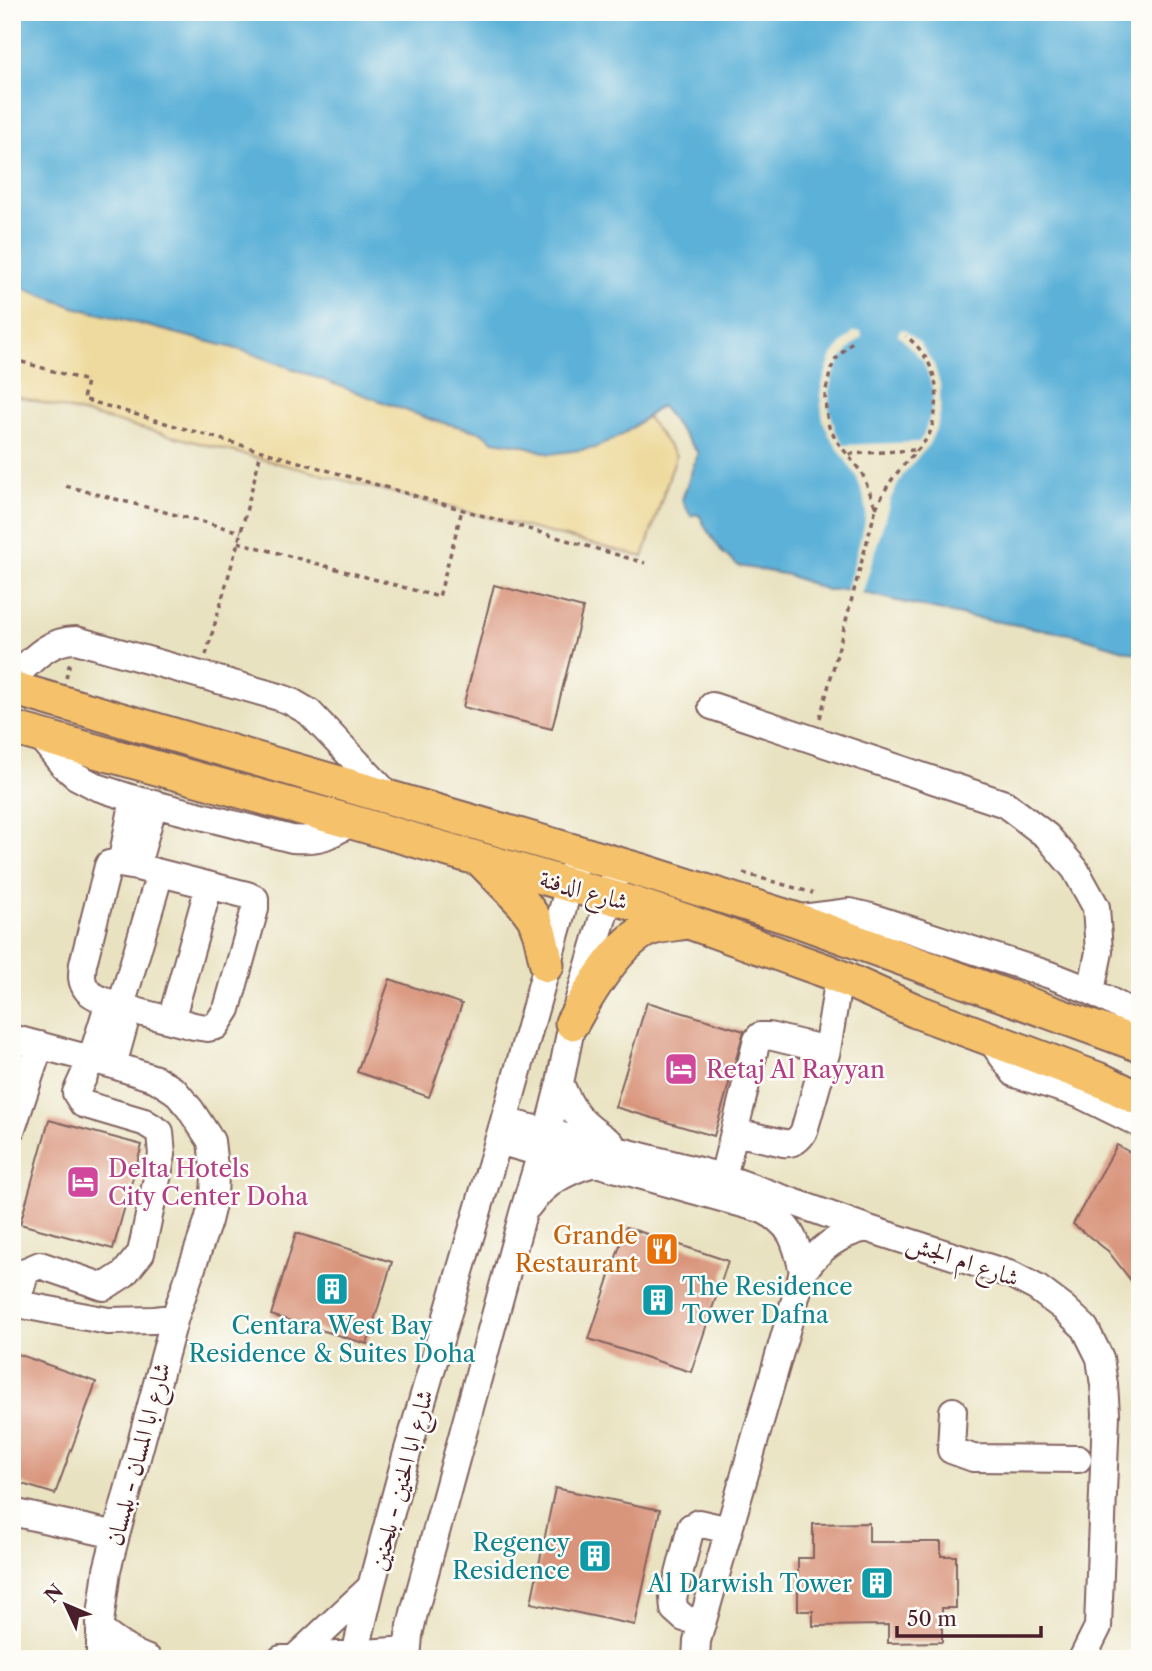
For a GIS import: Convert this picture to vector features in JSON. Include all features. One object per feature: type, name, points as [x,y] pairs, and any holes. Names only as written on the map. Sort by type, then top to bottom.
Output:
[{"type":"main road","name":"شارع الدفنة","points":[[12,688],[619,863],[794,919],[1042,1011],[1136,1036]]},
{"type":"main road","name":"شارع الدفنة","points":[[26,732],[352,822],[689,922],[839,977],[916,1011],[1103,1081],[1140,1099]]},
{"type":"main road","points":[[481,860],[534,918],[547,965]]},
{"type":"main road","points":[[572,1023],[602,974],[618,953],[634,939],[648,930],[689,922]]},
{"type":"street","points":[[12,679],[49,646],[76,640],[279,697],[309,712],[390,797]]},
{"type":"street","points":[[712,706],[1005,804],[1047,836],[1075,869],[1096,907],[1099,952],[1091,991]]},
{"type":"street","points":[[26,732],[76,776],[97,787],[144,801],[309,841],[330,835],[352,822]]},
{"type":"street","points":[[144,801],[139,868],[120,1005],[102,1062],[76,1093],[83,1104],[144,1122],[160,1132],[162,1155],[141,1253],[124,1274],[104,1287],[40,1265],[26,1271],[14,1303],[108,1321],[175,1317]]},
{"type":"street","name":"شارع ابا الحنين - بلحنين","points":[[354,1657],[405,1460],[501,1131],[578,852]]},
{"type":"street","points":[[111,863],[209,886],[255,899],[255,909],[228,1009],[216,1026],[207,1028],[120,1005],[90,994],[84,987],[81,978],[83,964],[111,863]]},
{"type":"street","name":"شارع ابا الحنين - بلحنين","points":[[407,1654],[414,1613],[544,1143],[572,1023],[619,863]]},
{"type":"street","points":[[172,1020],[209,886]]},
{"type":"street","name":"شارع الدفنة","points":[[794,919],[849,912],[1053,976],[1091,991],[1136,1036]]},
{"type":"street","points":[[735,1132],[790,1144],[800,1138],[827,1050],[839,977]]},
{"type":"street","points":[[723,1177],[755,1043],[760,1036],[827,1050]]},
{"type":"street","name":"شارع ابا المسان - بلمسان","points":[[12,1038],[156,1079],[175,1091],[211,1140],[214,1196],[175,1317],[107,1570],[100,1623],[100,1659]]},
{"type":"street","points":[[989,1038],[1015,1074],[1079,1094],[1140,1124]]},
{"type":"street","points":[[12,1129],[40,1045]]},
{"type":"street","points":[[560,1083],[570,1107],[580,1121],[621,1150]]},
{"type":"street","name":"شارع ام الجش","points":[[501,1131],[544,1143],[621,1150],[723,1177],[866,1228],[1012,1275],[1037,1288],[1085,1328],[1100,1358],[1105,1426],[1098,1627],[1082,1659]]},
{"type":"street","points":[[544,1143],[596,1163],[773,1214],[789,1230],[796,1243],[803,1272]]},
{"type":"street","points":[[523,1213],[537,1195],[554,1180],[574,1169],[596,1163]]},
{"type":"street","points":[[696,1659],[702,1622],[803,1272],[830,1242],[866,1228]]},
{"type":"street","points":[[953,1411],[951,1450],[972,1458],[1078,1459],[1103,1475]]},
{"type":"street","points":[[1078,1459],[1079,1452],[1088,1438],[1096,1429],[1105,1426]]},
{"type":"street","points":[[12,1512],[116,1535]]},
{"type":"street","points":[[702,1622],[684,1618],[674,1609],[673,1598],[691,1527],[698,1522],[729,1530]]},
{"type":"street","points":[[288,1658],[371,1587]]},
{"type":"street","points":[[100,1630],[119,1645],[148,1659]]},
{"type":"street","points":[[288,1658],[407,1654]]},
{"type":"path","points":[[815,740],[876,508],[889,482],[927,438],[933,424],[938,389],[934,373],[921,350],[906,337]]},
{"type":"path","points":[[854,340],[836,359],[827,381],[826,411],[829,427],[862,473],[876,508]]},
{"type":"path","points":[[12,359],[87,381],[83,399],[645,563]]},
{"type":"path","points":[[848,454],[917,450]]},
{"type":"path","points":[[200,674],[241,533],[261,452]]},
{"type":"path","points":[[66,486],[241,533]]},
{"type":"path","points":[[238,542],[439,597],[462,510]]},
{"type":"path","points":[[66,678],[76,640]]},
{"type":"sand","points":[[12,284],[74,307],[245,351],[432,420],[481,432],[494,441],[522,445],[550,454],[622,435],[647,417],[676,456],[643,557],[12,395]]},
{"type":"water","points":[[12,12],[1140,12],[1140,655],[1075,635],[970,617],[849,589],[827,590],[788,575],[739,566],[723,553],[700,516],[691,516],[682,500],[698,453],[661,406],[622,435],[595,448],[550,454],[522,445],[494,441],[481,432],[432,420],[245,351],[74,307],[12,284]]},
{"type":"pier","points":[[902,329],[920,343],[934,365],[940,384],[940,414],[929,444],[903,475],[891,498],[862,595],[846,592],[864,526],[866,511],[863,494],[856,476],[829,435],[823,421],[820,395],[832,355],[853,332],[861,331],[862,337],[841,359],[832,378],[829,408],[836,432],[844,445],[919,442],[931,413],[933,394],[923,361],[898,335]]},
{"type":"building","points":[[494,585],[583,608],[552,729],[463,707]]},
{"type":"building","points":[[390,979],[462,1004],[429,1097],[357,1072]]},
{"type":"building","name":"Retaj Al Rayyan","points":[[647,1002],[744,1031],[714,1136],[615,1107]]},
{"type":"building","points":[[49,1120],[142,1145],[113,1249],[20,1224]]},
{"type":"building","points":[[1117,1145],[1140,1158],[1140,1292],[1108,1251],[1073,1224]]},
{"type":"building","name":"The Residence Tower Dafna","points":[[626,1227],[728,1261],[691,1372],[589,1339]]},
{"type":"building","name":"Centara West Bay Residence & Suites Doha","points":[[296,1233],[392,1262],[367,1344],[271,1315]]},
{"type":"building","points":[[12,1352],[96,1382],[55,1494],[12,1481]]},
{"type":"building","name":"Regency Residence","points":[[555,1488],[660,1510],[635,1625],[531,1603]]},
{"type":"building","name":"Al Darwish Tower","points":[[869,1523],[869,1542],[941,1542],[941,1556],[956,1556],[956,1608],[942,1608],[942,1642],[888,1643],[888,1625],[813,1626],[813,1611],[798,1611],[798,1558],[813,1558],[813,1524]]},
{"type":"place","name":"Retaj Al Rayyan","points":[[681,1069]]},
{"type":"place","name":"Delta Hotels City Center Doha","points":[[83,1182]]},
{"type":"place","name":"Grande Restaurant","points":[[662,1249]]},
{"type":"place","name":"Centara West Bay Residence & Suites Doha","points":[[332,1289]]},
{"type":"place","name":"The Residence Tower Dafna","points":[[658,1300]]},
{"type":"place","name":"Regency Residence","points":[[595,1556]]},
{"type":"place","name":"Al Darwish Tower","points":[[877,1583]]}]
